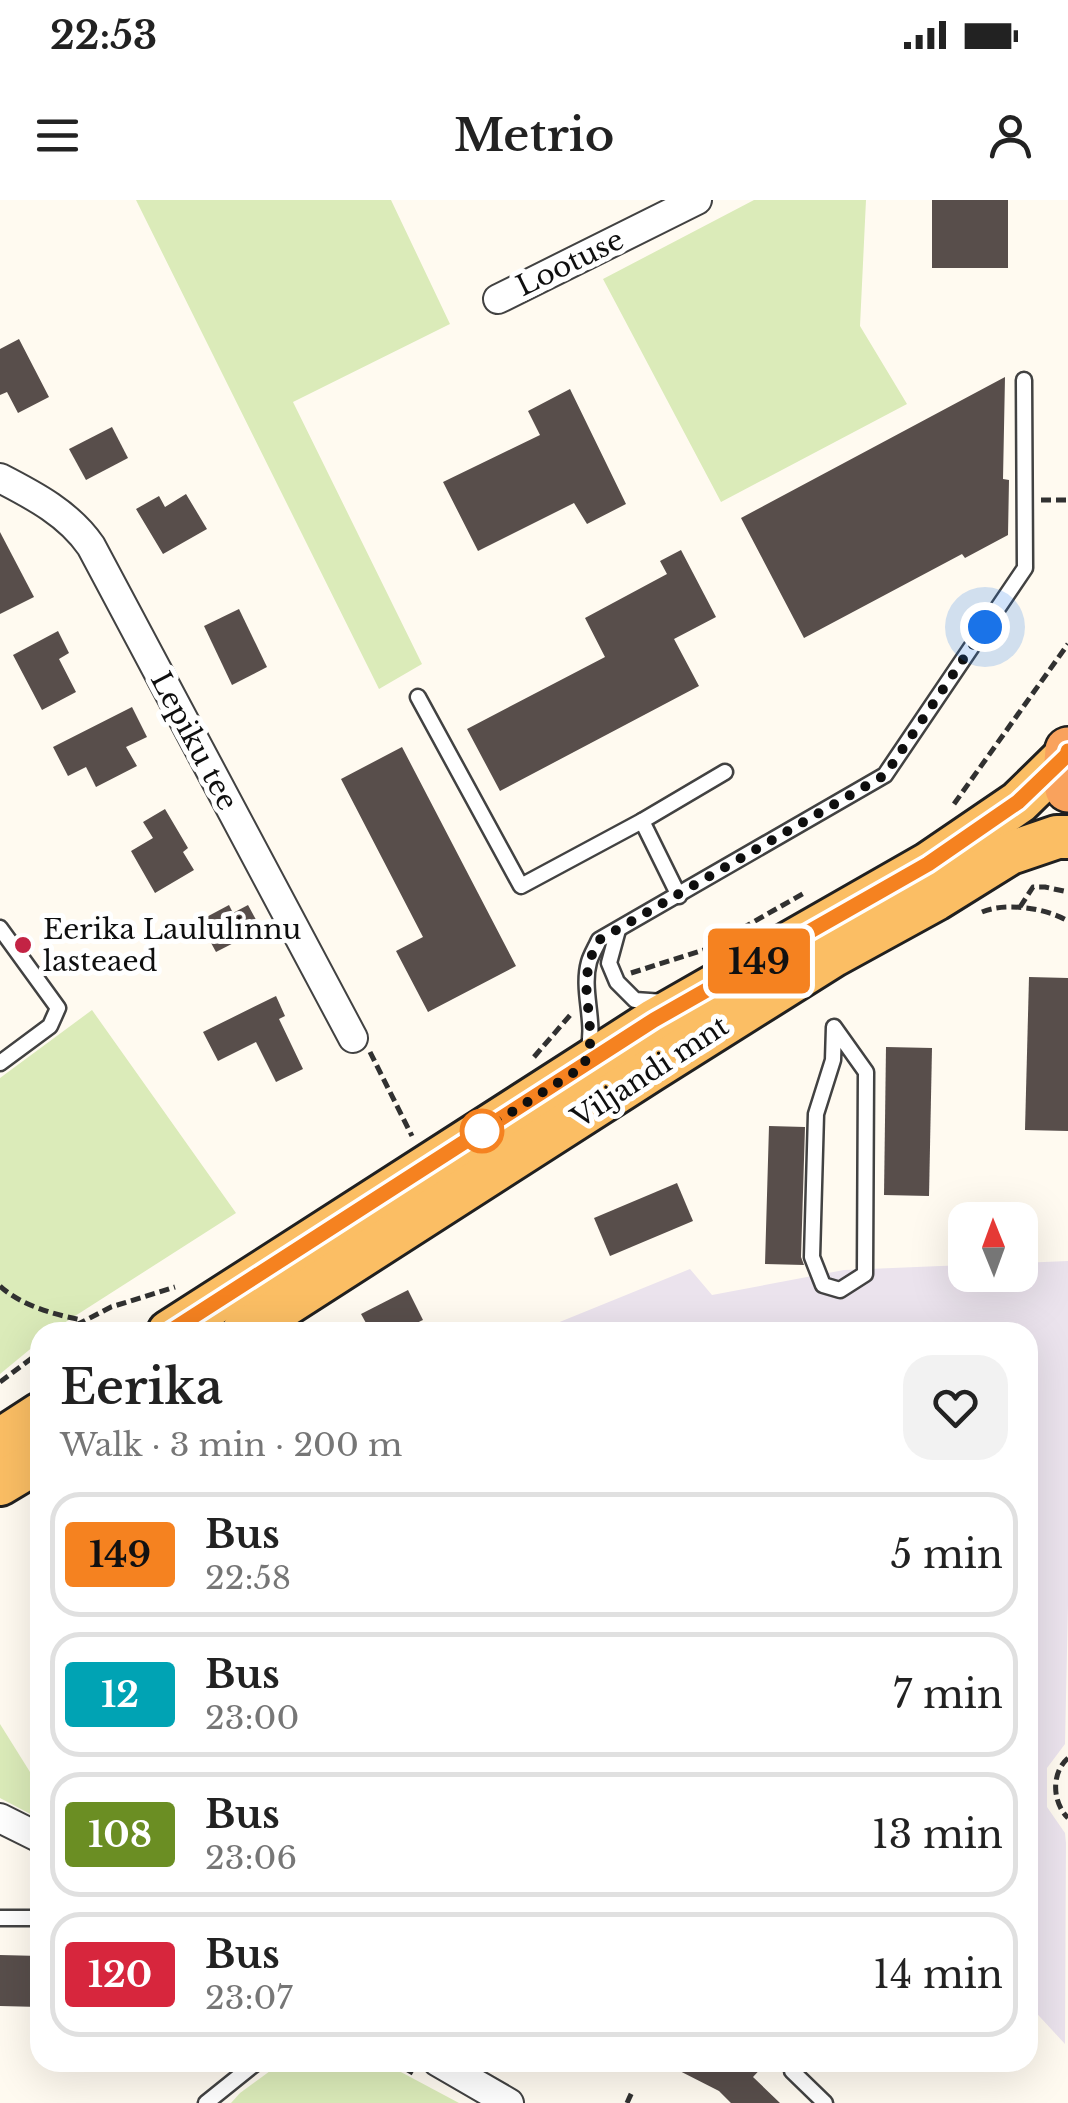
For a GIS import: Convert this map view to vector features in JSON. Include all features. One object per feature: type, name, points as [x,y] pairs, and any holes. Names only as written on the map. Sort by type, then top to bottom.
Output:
[{"type":"highway","points":[[1067,753],[1068,788]]},
{"type":"main road","name":"Viljandi mnt","points":[[185,1322],[685,1003],[928,864],[1018,802],[1067,753]]},
{"type":"main road","name":"Viljandi mnt","points":[[260,1322],[834,955],[1010,853],[1057,837],[1068,838]]},
{"type":"main road","points":[[11,1469],[30,1433]]},
{"type":"street","name":"Lootuse","points":[[498,299],[696,200]]},
{"type":"street","name":"Lepiku tee","points":[[0,478],[55,510],[80,529],[92,546],[353,1038]]},
{"type":"street","points":[[0,1818],[30,1833]]},
{"type":"street","points":[[455,2072],[509,2103]]},
{"type":"lane","points":[[584,1066],[591,1040],[586,984],[589,961],[599,940],[885,775],[1025,568],[1024,380]]},
{"type":"lane","points":[[418,697],[521,886],[724,772]]},
{"type":"lane","points":[[642,821],[679,896]]},
{"type":"lane","points":[[0,928],[58,1008],[50,1026],[0,1063]]},
{"type":"lane","points":[[618,930],[609,963],[616,982],[635,1000],[685,1003]]},
{"type":"lane","points":[[834,1027],[866,1072],[864,1274],[840,1290],[823,1285],[812,1256],[816,1114],[833,1060],[834,1027]]},
{"type":"lane","points":[[0,1918],[30,1918]]},
{"type":"lane","points":[[206,2103],[245,2072]]},
{"type":"lane","points":[[794,2072],[825,2103]]},
{"type":"path","points":[[949,810],[1068,644]]},
{"type":"path","points":[[1020,907],[1033,887],[1068,892]]},
{"type":"path","points":[[977,914],[1020,907],[1068,922]]},
{"type":"path","points":[[353,1038],[366,1044],[414,1139]]},
{"type":"path","points":[[0,1286],[57,1316],[85,1320]]},
{"type":"path","points":[[0,1382],[30,1360]]},
{"type":"path","points":[[1068,1758],[1060,1764],[1055,1788],[1059,1809],[1068,1818]]},
{"type":"path","points":[[626,2103],[632,2092]]},
{"type":"shaded area","points":[[1068,1261],[1065,1744],[1047,1768],[1047,1807],[1065,1833],[1066,1843],[1065,2044],[1038,2015],[1038,1322],[560,1322],[690,1269],[712,1295],[844,1270],[948,1266],[948,1292],[1038,1292],[1038,1262]]},
{"type":"green space","points":[[136,200],[391,200],[450,324],[293,402],[422,664],[379,689]]},
{"type":"green space","points":[[754,200],[866,200],[860,326],[907,404],[721,502],[603,279]]},
{"type":"green space","points":[[92,1010],[236,1213],[66,1322],[30,1322],[30,1349],[0,1374],[0,1078]]},
{"type":"green space","points":[[0,1724],[30,1772],[30,1814],[0,1798]]},
{"type":"green space","points":[[269,2072],[401,2072],[459,2103],[231,2103]]},
{"type":"building","points":[[932,200],[1008,200],[1008,268],[932,268]]},
{"type":"building","points":[[19,339],[49,397],[18,413],[7,392],[0,395],[0,349]]},
{"type":"building","points":[[1005,377],[1003,479],[1009,480],[1008,535],[965,558],[962,554],[804,638],[741,518]]},
{"type":"building","points":[[570,389],[626,504],[587,524],[574,503],[478,551],[443,482],[540,435],[528,411]]},
{"type":"building","points":[[112,427],[128,458],[86,480],[69,449]]},
{"type":"building","points":[[186,494],[207,529],[163,554],[136,509],[159,496],[165,507]]},
{"type":"building","points":[[0,532],[34,597],[0,614]]},
{"type":"building","points":[[681,550],[716,617],[674,639],[699,686],[500,791],[467,729],[605,657],[585,618],[667,574],[660,561]]},
{"type":"building","points":[[239,609],[267,667],[232,685],[204,626]]},
{"type":"building","points":[[58,631],[69,653],[59,659],[76,692],[42,710],[13,655]]},
{"type":"building","points":[[132,707],[147,737],[126,747],[137,766],[96,787],[86,767],[68,776],[53,747]]},
{"type":"building","points":[[402,747],[516,966],[428,1012],[396,951],[423,937],[341,779]]},
{"type":"building","points":[[165,809],[188,848],[183,852],[194,870],[155,893],[131,851],[153,838],[143,822]]},
{"type":"building","points":[[229,905],[233,913],[248,905],[261,929],[216,952],[199,921]]},
{"type":"building","points":[[1029,977],[1068,978],[1068,1131],[1025,1130]]},
{"type":"building","points":[[276,996],[285,1016],[279,1019],[303,1069],[276,1082],[256,1042],[218,1061],[203,1032]]},
{"type":"building","points":[[886,1047],[932,1048],[929,1196],[884,1195]]},
{"type":"building","points":[[769,1126],[805,1127],[801,1257],[804,1265],[765,1264]]},
{"type":"building","points":[[677,1183],[693,1221],[610,1256],[594,1218]]},
{"type":"building","points":[[408,1290],[423,1320],[365,1322],[361,1314]]},
{"type":"building","points":[[0,1955],[30,1956],[30,2007],[0,2006]]},
{"type":"building","points":[[682,2072],[758,2072],[753,2077],[780,2103],[731,2103],[719,2091]]},
{"type":"bus line","name":"149","points":[[185,1322],[654,1020],[928,864],[1018,802],[1068,751]]},
{"type":"place","name":"Eerika Laululinnu lasteaed","points":[[23,945]]},
{"type":"route","points":[[482,1131],[584,1066],[591,1040],[586,984],[589,961],[599,940],[885,775],[985,627]]}]
